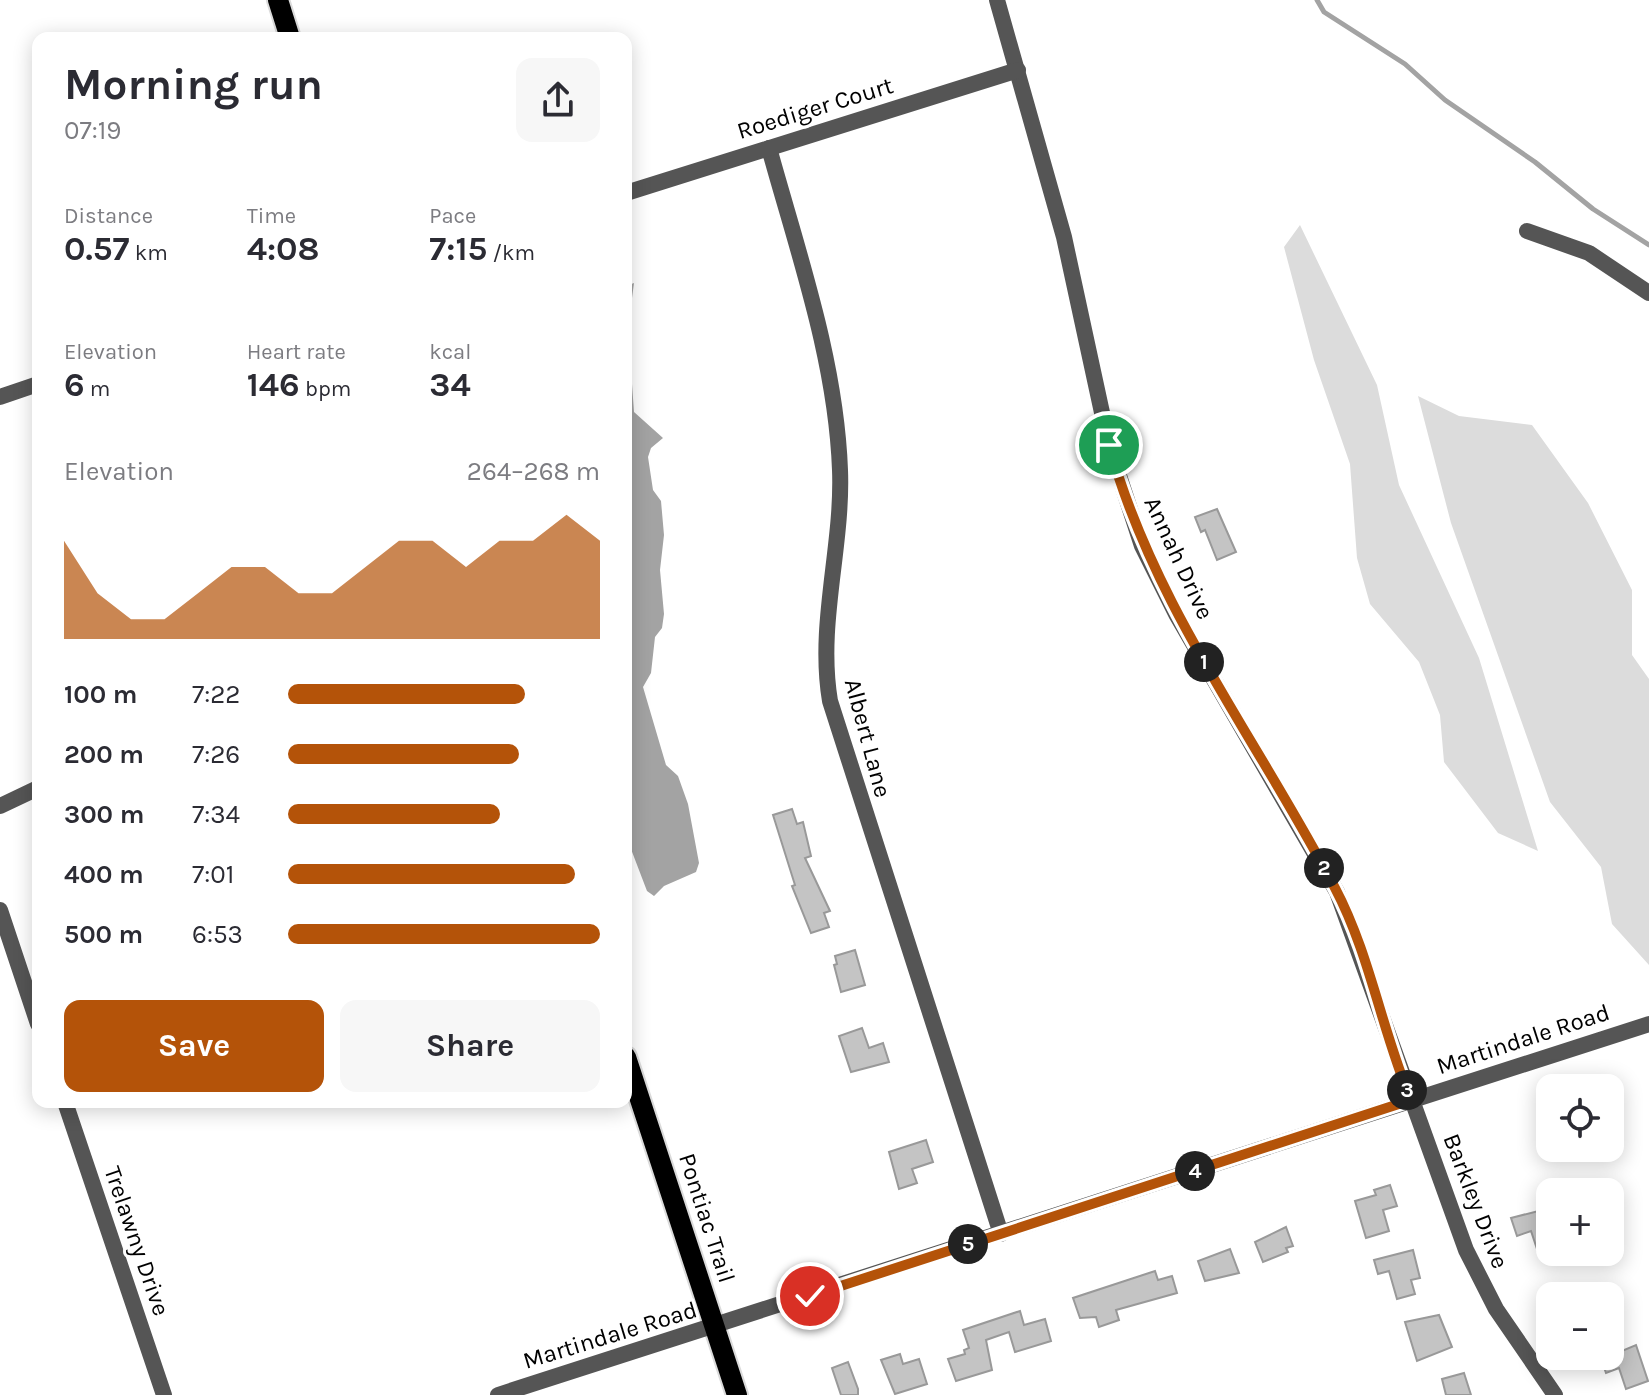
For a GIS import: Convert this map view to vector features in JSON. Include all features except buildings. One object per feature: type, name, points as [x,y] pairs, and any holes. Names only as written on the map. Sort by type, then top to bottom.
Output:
[{"type":"main road","points":[[278,0],[288,32]]},
{"type":"main road","name":"Pontiac Trail","points":[[632,1075],[737,1395]]},
{"type":"street","name":"Annah Drive","points":[[997,0],[1064,237],[1109,445],[1134,525],[1176,614],[1337,892],[1411,1100]]},
{"type":"street","name":"Roediger Court","points":[[632,191],[1018,70]]},
{"type":"street","name":"Albert Lane","points":[[769,148],[822,345],[836,417],[841,497],[826,638],[830,701],[1001,1234]]},
{"type":"street","points":[[1527,231],[1589,253],[1649,293]]},
{"type":"street","points":[[0,397],[32,386]]},
{"type":"street","points":[[0,806],[32,791]]},
{"type":"street","points":[[0,910],[32,1006]]},
{"type":"street","name":"Martindale Road","points":[[498,1395],[1649,1024]]},
{"type":"street","name":"Barkley Drive","points":[[1411,1100],[1475,1271],[1555,1395]]},
{"type":"street","name":"Trelawny Drive","points":[[67,1108],[164,1395]]},
{"type":"shaded area","points":[[1300,225],[1377,385],[1399,485],[1479,658],[1538,851],[1498,833],[1444,762],[1440,715],[1419,662],[1370,604],[1357,558],[1350,464],[1314,360],[1284,247]]},
{"type":"shaded area","points":[[632,384],[634,412],[663,438],[651,448],[648,457],[653,490],[661,501],[664,535],[660,570],[664,614],[662,628],[655,637],[651,673],[643,687],[666,765],[678,776],[688,804],[699,863],[696,872],[664,886],[654,896],[647,891],[632,852]]},
{"type":"shaded area","points":[[1418,396],[1459,416],[1532,425],[1588,503],[1632,590],[1632,655],[1649,679],[1649,965],[1612,924],[1601,867],[1550,802],[1451,523]]},
{"type":"waterway","points":[[1317,0],[1324,12],[1405,64],[1445,100],[1535,162],[1593,209],[1649,245]]},
{"type":"route","points":[[810,1296],[1411,1100],[1337,892],[1161,586],[1134,525],[1109,445]]}]
